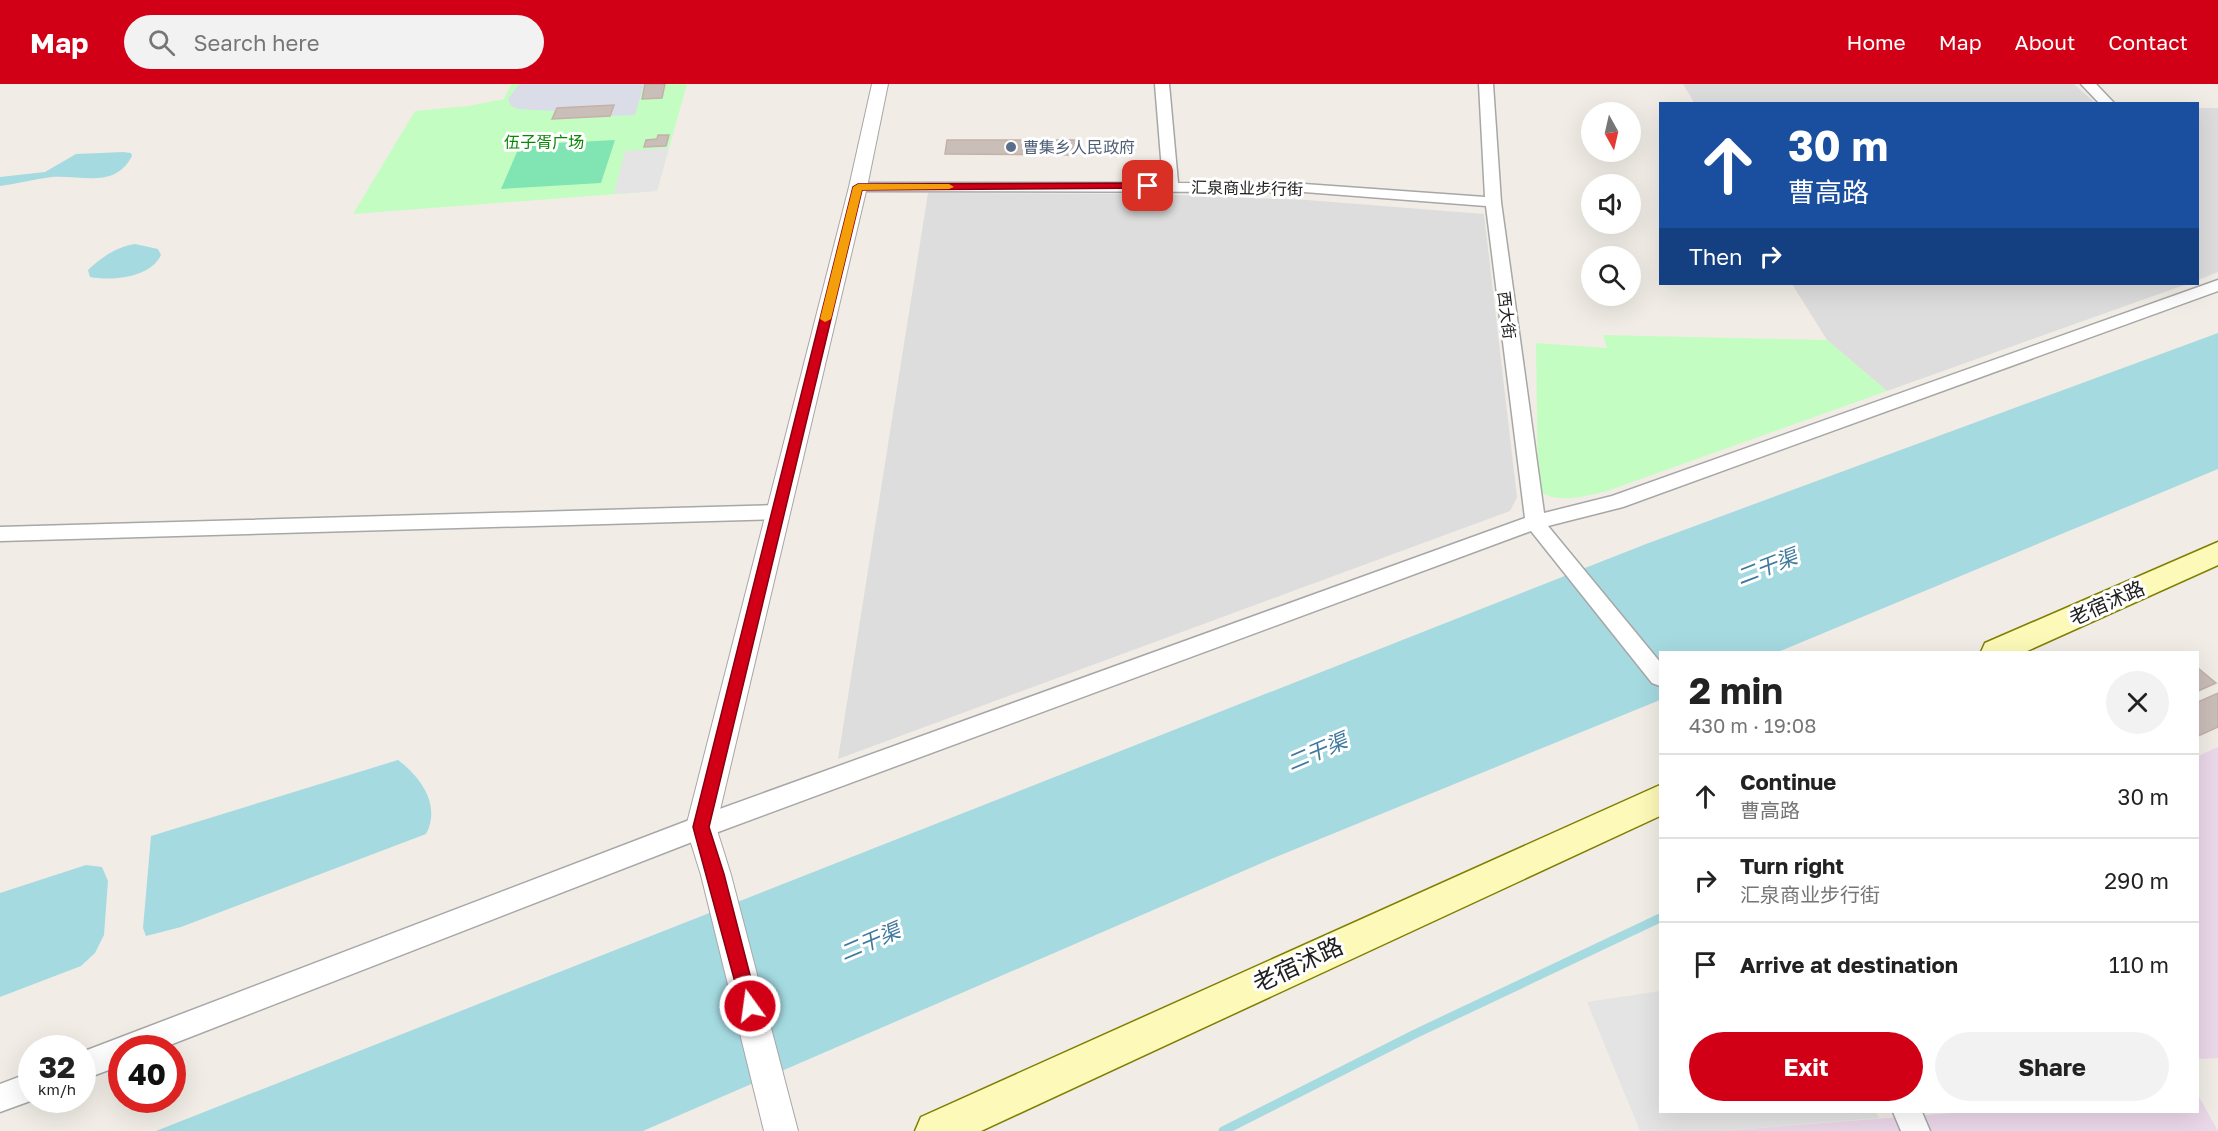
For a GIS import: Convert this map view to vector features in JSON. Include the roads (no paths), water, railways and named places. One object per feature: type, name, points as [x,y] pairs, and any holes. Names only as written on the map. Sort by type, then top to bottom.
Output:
[{"type":"main road","name":"老宿沭路","points":[[1997,651],[2218,553]]},
{"type":"main road","name":"老宿沭路","points":[[935,1131],[1659,800]]},
{"type":"street","points":[[781,1131],[716,874],[701,827],[858,187],[880,84]]},
{"type":"street","points":[[1162,84],[1171,186]]},
{"type":"street","name":"西大街","points":[[1486,84],[1493,202],[1535,522],[1548,542],[1659,676]]},
{"type":"street","points":[[2088,84],[2106,102]]},
{"type":"street","name":"汇泉商业步行街","points":[[858,187],[1304,188],[1493,202]]},
{"type":"street","points":[[162,1035],[701,827],[1535,522],[1616,502],[2218,285]]},
{"type":"street","points":[[0,534],[778,512]]},
{"type":"street","points":[[0,1098],[18,1091]]},
{"type":"street","points":[[1907,1113],[1916,1131]]},
{"type":"water","points":[[131,153],[132,156],[117,173],[107,177],[52,177],[0,186],[0,177],[45,172],[76,154]]},
{"type":"water","points":[[135,244],[158,249],[161,255],[156,263],[130,276],[90,277],[88,270],[104,257],[115,250]]},
{"type":"water","name":"二干渠","points":[[2218,333],[2218,469],[1780,651],[1659,651],[1659,700],[1271,859],[643,1131],[156,1131],[1646,544]]},
{"type":"water","points":[[398,760],[415,775],[427,793],[431,813],[426,834],[181,927],[146,936],[143,928],[151,836]]},
{"type":"water","points":[[86,865],[102,867],[108,881],[104,935],[95,953],[81,966],[0,997],[0,893]]},
{"type":"waterway","points":[[1223,1131],[1415,1034],[1659,918]]},
{"type":"place","name":"曹集乡人民政府","points":[[1011,147]]},
{"type":"park label","name":"伍子胥广场","points":[[544,142]]}]
